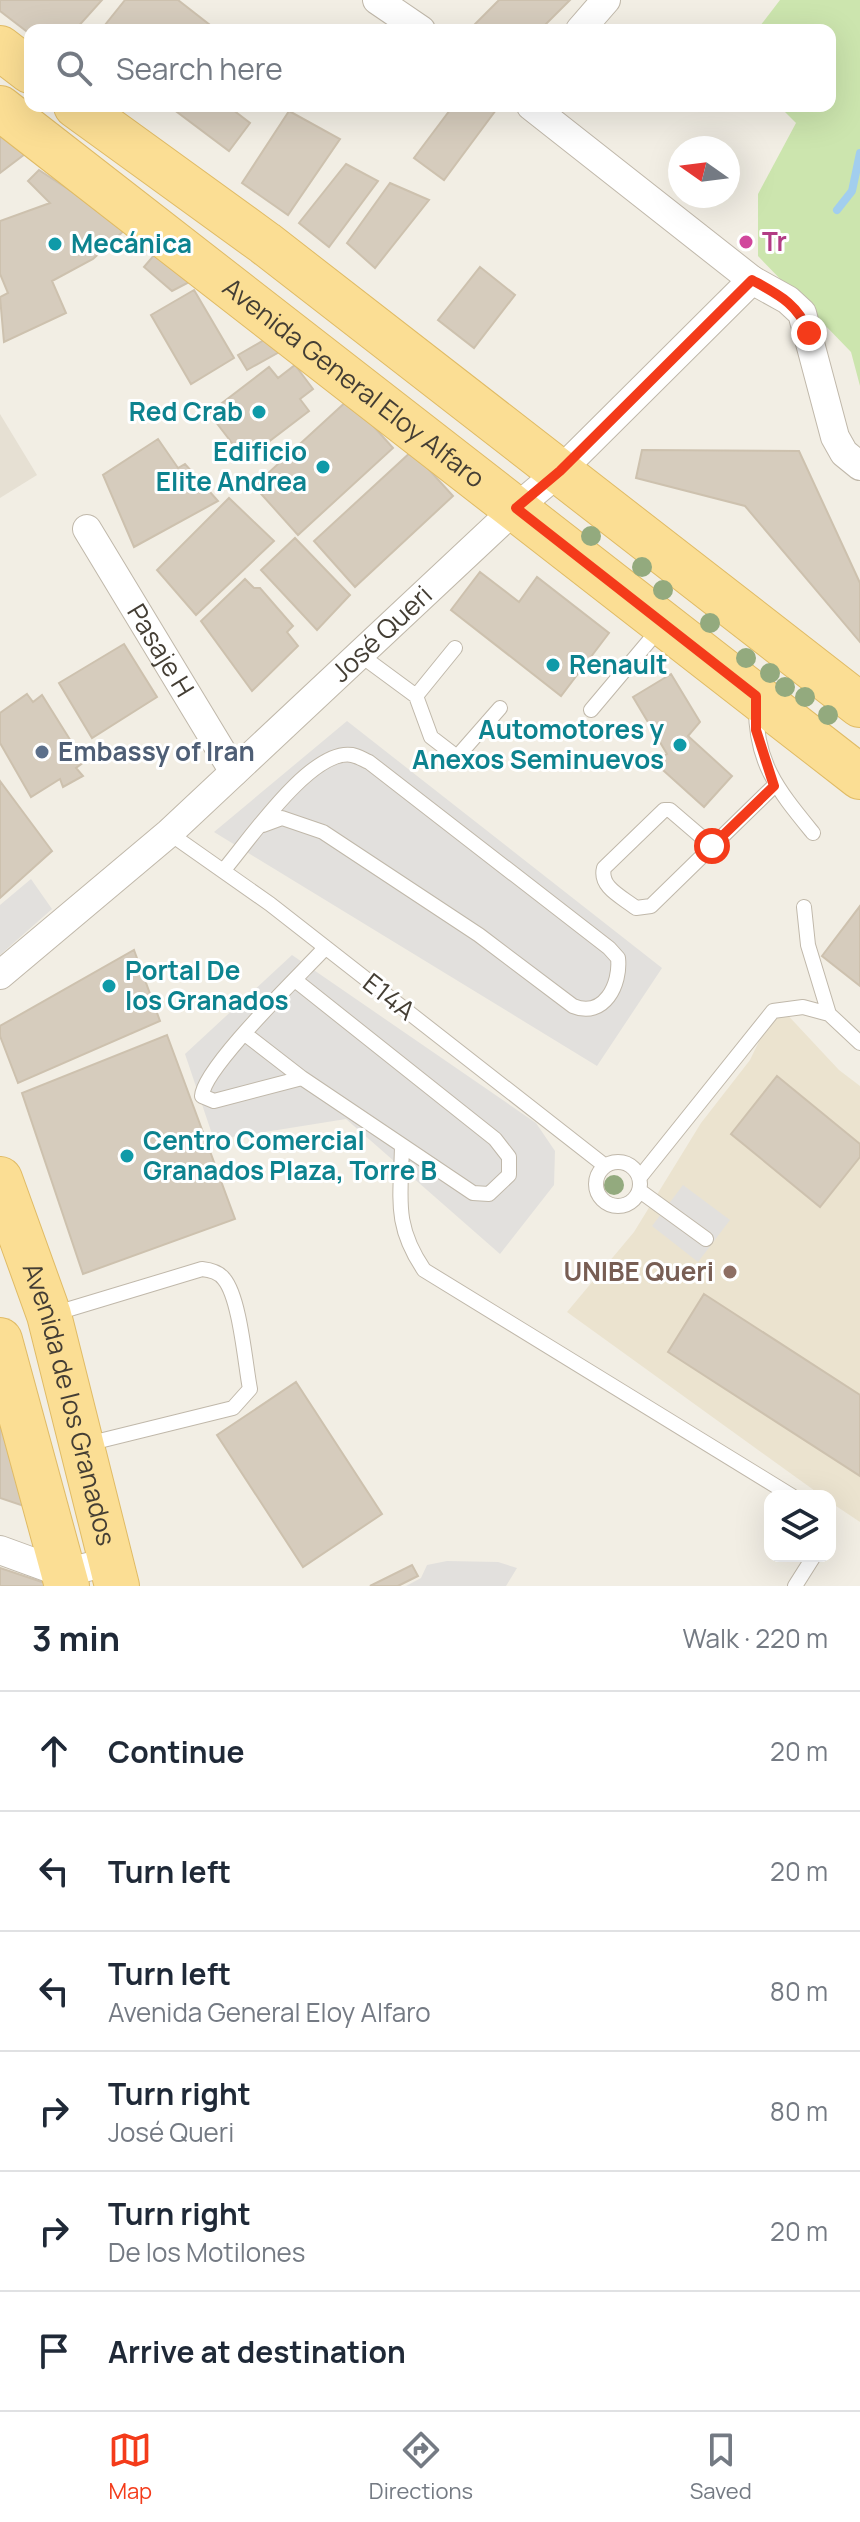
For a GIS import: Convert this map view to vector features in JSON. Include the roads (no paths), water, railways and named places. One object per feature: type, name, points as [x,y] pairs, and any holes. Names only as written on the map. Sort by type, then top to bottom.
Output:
[{"type":"main road","points":[[0,48],[24,66]]},
{"type":"main road","name":"Avenida General Eloy Alfaro","points":[[0,108],[860,777]]},
{"type":"main road","name":"Avenida General Eloy Alfaro","points":[[84,112],[265,243],[858,702]]},
{"type":"main road","points":[[234,288],[246,290],[266,281],[270,270],[265,243]]},
{"type":"main road","name":"Avenida de los Granados","points":[[0,1179],[49,1315],[115,1573]]},
{"type":"main road","name":"Avenida de los Granados","points":[[1,1348],[65,1580]]},
{"type":"street","points":[[377,0],[412,24]]},
{"type":"street","points":[[585,24],[606,0]]},
{"type":"street","points":[[539,112],[752,280],[788,300],[802,313],[835,437],[844,453],[860,466]]},
{"type":"street","name":"José Queri","points":[[0,975],[169,833],[516,508],[560,471],[752,280]]},
{"type":"street","name":"Pasaje H","points":[[87,529],[234,772]]},
{"type":"street","points":[[0,1550],[65,1580],[115,1573]]},
{"type":"lane","points":[[591,710],[663,624]]},
{"type":"lane","points":[[416,696],[455,648]]},
{"type":"lane","points":[[359,654],[416,696],[431,737],[457,757],[500,708]]},
{"type":"lane","points":[[756,696],[756,730],[774,786],[813,833]]},
{"type":"lane","points":[[223,871],[309,771],[332,757],[352,755],[369,762],[609,948],[618,958],[617,984],[597,1007],[588,1010],[573,1006],[479,935],[323,832],[282,818],[263,825]]},
{"type":"lane","points":[[712,846],[670,810],[664,810],[604,868],[604,883],[636,908],[644,909],[712,846],[774,786]]},
{"type":"lane","name":"E14A","points":[[169,833],[325,948],[604,1165]]},
{"type":"lane","points":[[804,907],[808,945],[829,1014]]},
{"type":"lane","points":[[302,1078],[207,1100],[202,1096],[210,1073],[325,948]]},
{"type":"lane","points":[[245,1034],[302,1078],[473,1193],[489,1194],[509,1175],[509,1157],[495,1139],[295,980]]},
{"type":"lane","points":[[706,1239],[640,1184],[631,1165],[618,1161],[604,1165],[596,1177],[596,1191],[604,1203],[618,1207],[631,1203],[640,1184],[773,1011],[803,1007],[829,1014],[860,1043]]},
{"type":"lane","points":[[402,1146],[401,1219],[406,1244],[424,1270],[782,1490]]},
{"type":"lane","points":[[49,1315],[202,1269],[213,1270],[225,1280],[232,1298],[250,1389],[244,1400],[233,1408],[82,1445]]},
{"type":"lane","points":[[795,1586],[810,1562]]},
{"type":"waterway","points":[[837,210],[852,191],[860,153]]},
{"type":"place","name":"Tr","points":[[746,242]]},
{"type":"place","name":"Mecánica","points":[[55,244]]},
{"type":"place","name":"Red Crab","points":[[259,412]]},
{"type":"place","name":"Edificio Elite Andrea","points":[[323,467]]},
{"type":"place","name":"Renault","points":[[553,665]]},
{"type":"place","name":"Automotores y Anexos Seminuevos","points":[[680,745]]},
{"type":"place","name":"Embassy of Iran","points":[[42,752]]},
{"type":"place","name":"Portal De los Granados","points":[[109,986]]},
{"type":"place","name":"Centro Comercial Granados Plaza, Torre B","points":[[127,1156]]},
{"type":"place","name":"UNIBE Queri","points":[[730,1272]]}]
